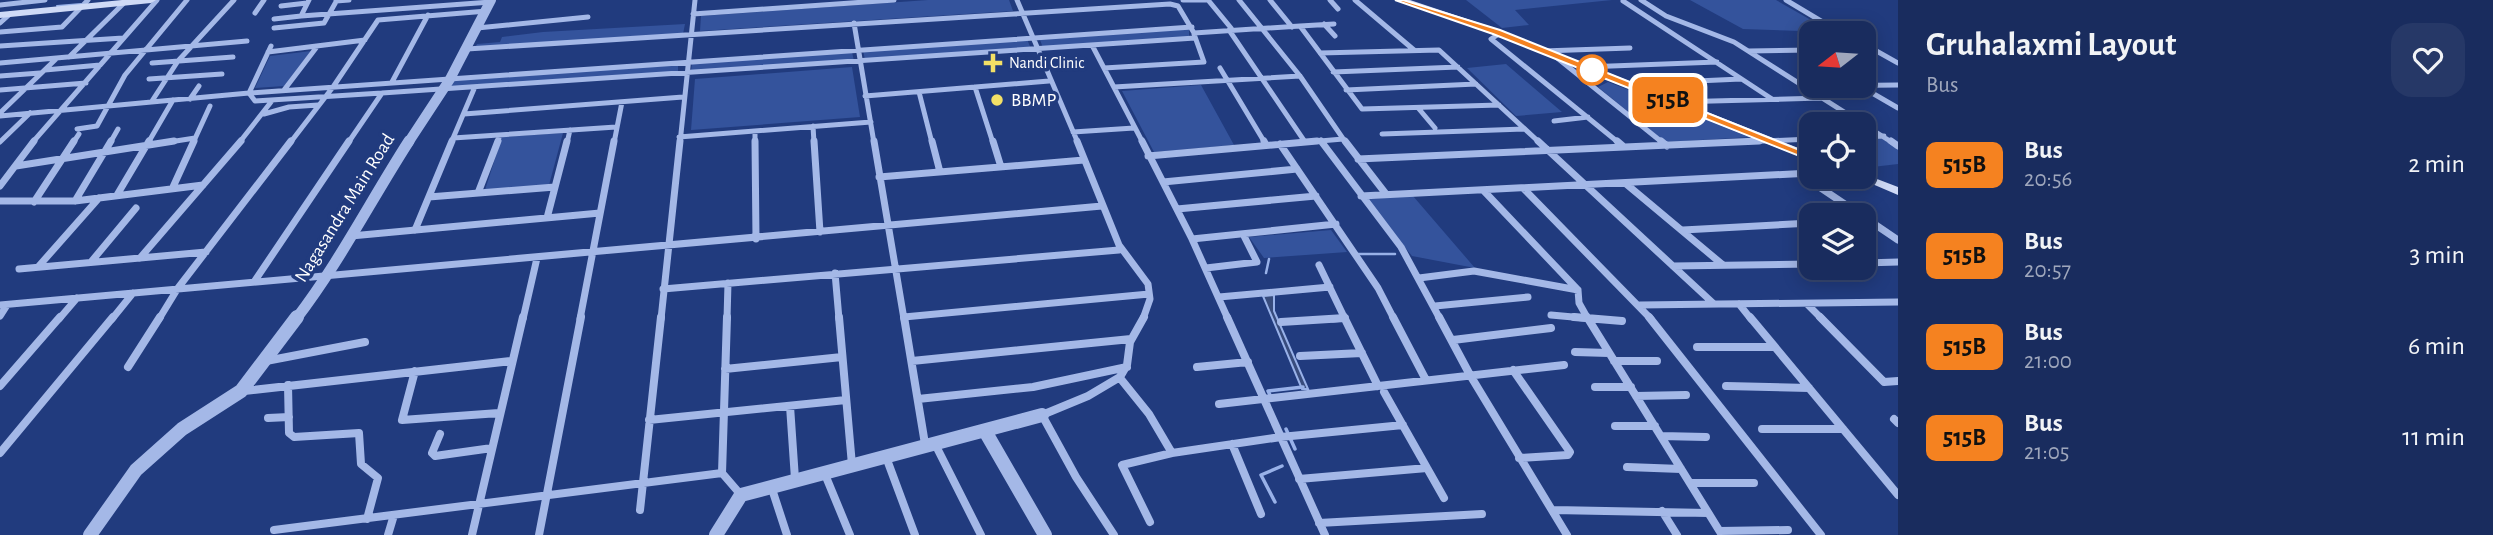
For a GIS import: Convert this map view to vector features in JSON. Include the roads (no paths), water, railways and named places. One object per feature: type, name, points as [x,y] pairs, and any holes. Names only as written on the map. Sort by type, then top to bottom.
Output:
[{"type":"main road","points":[[5,15],[86,3],[154,0]]},
{"type":"main road","points":[[1401,0],[1499,34],[1799,152]]},
{"type":"main road","points":[[1876,182],[1898,191]]},
{"type":"street","points":[[0,5],[45,0]]},
{"type":"street","points":[[0,186],[37,137],[86,83],[154,0]]},
{"type":"street","points":[[34,202],[78,131],[97,126],[103,108],[145,49],[187,0]]},
{"type":"street","points":[[152,101],[178,61],[234,0]]},
{"type":"street","points":[[255,13],[264,0]]},
{"type":"street","points":[[274,28],[324,23],[337,1],[349,0]]},
{"type":"street","points":[[419,7],[422,0]]},
{"type":"street","points":[[640,510],[689,34],[695,0]]},
{"type":"street","points":[[693,14],[894,0]]},
{"type":"street","points":[[717,535],[741,495],[1042,415],[1079,400],[1120,378],[1127,367],[1131,339],[1149,308],[1149,287],[1142,275],[1119,250],[1113,226],[1102,206],[1017,0]]},
{"type":"street","points":[[1061,0],[1065,10]]},
{"type":"street","points":[[1102,0],[1106,7]]},
{"type":"street","points":[[1182,0],[1208,0],[1231,28],[1229,30],[1305,142]]},
{"type":"street","points":[[1238,0],[1300,75],[1343,139],[1386,194]]},
{"type":"street","points":[[1270,0],[1292,26]]},
{"type":"street","points":[[1330,0],[1338,9]]},
{"type":"street","points":[[1355,0],[1415,51]]},
{"type":"street","points":[[1641,0],[1666,16],[1727,38],[1799,83]]},
{"type":"street","points":[[1786,0],[1821,21]]},
{"type":"street","points":[[1622,1],[1772,99]]},
{"type":"street","points":[[0,23],[18,2]]},
{"type":"street","points":[[69,57],[116,2]]},
{"type":"street","points":[[300,16],[308,2]]},
{"type":"street","points":[[281,6],[308,2]]},
{"type":"street","points":[[467,49],[1169,2],[1178,6],[1194,33],[1204,62],[1104,68]]},
{"type":"street","points":[[0,32],[62,27],[86,3]]},
{"type":"street","points":[[274,19],[490,4]]},
{"type":"street","points":[[128,367],[178,288],[333,87],[378,20],[428,15],[490,4]]},
{"type":"street","name":"Nagasandra Main Road","points":[[90,535],[136,470],[182,429],[241,391],[265,361],[330,274],[367,206],[450,79],[490,4]]},
{"type":"street","points":[[391,82],[428,15]]},
{"type":"street","points":[[477,29],[588,16]]},
{"type":"street","points":[[854,23],[918,399],[930,443],[981,535]]},
{"type":"street","points":[[1324,24],[1335,36]]},
{"type":"street","points":[[249,93],[255,101],[323,99],[1093,47],[1194,33],[1334,24]]},
{"type":"street","points":[[1300,26],[1362,109],[1499,105]]},
{"type":"street","points":[[0,114],[103,108],[152,101],[391,82],[1032,37],[1194,33]]},
{"type":"street","points":[[1499,34],[1491,39],[1625,147]]},
{"type":"street","points":[[0,46],[123,38]]},
{"type":"street","points":[[249,93],[270,49],[316,48],[365,40]]},
{"type":"street","points":[[0,62],[247,41]]},
{"type":"street","points":[[1093,47],[1206,268],[1325,535]]},
{"type":"street","points":[[284,90],[316,48]]},
{"type":"street","points":[[1547,53],[1630,48]]},
{"type":"street","points":[[1320,53],[1439,50],[1714,304]]},
{"type":"street","points":[[1748,51],[1799,50]]},
{"type":"street","points":[[1876,52],[1898,63]]},
{"type":"street","points":[[1547,53],[1668,146]]},
{"type":"street","points":[[152,63],[233,57]]},
{"type":"street","points":[[0,114],[56,58]]},
{"type":"street","points":[[1585,67],[1717,62]]},
{"type":"street","points":[[0,76],[100,65]]},
{"type":"street","points":[[1333,72],[1459,67]]},
{"type":"street","points":[[1220,68],[1266,145]]},
{"type":"street","points":[[149,79],[222,74]]},
{"type":"street","points":[[1114,87],[1300,75]]},
{"type":"street","points":[[1628,85],[1741,79]]},
{"type":"street","points":[[865,96],[1049,81]]},
{"type":"street","points":[[0,90],[86,83]]},
{"type":"street","points":[[1346,90],[1476,84]]},
{"type":"street","points":[[1876,86],[1898,85]]},
{"type":"street","points":[[190,99],[199,86]]},
{"type":"street","points":[[975,87],[1000,167]]},
{"type":"street","points":[[415,230],[474,89]]},
{"type":"street","points":[[919,92],[940,172]]},
{"type":"street","points":[[254,282],[382,93]]},
{"type":"street","points":[[1876,95],[1898,108]]},
{"type":"street","points":[[464,114],[683,97]]},
{"type":"street","points":[[1673,102],[1822,98],[1898,146]]},
{"type":"street","points":[[117,195],[173,100]]},
{"type":"street","points":[[139,258],[271,102]]},
{"type":"street","points":[[539,535],[622,102]]},
{"type":"street","points":[[263,114],[289,107],[318,105]]},
{"type":"street","points":[[173,187],[210,106]]},
{"type":"street","points":[[1419,109],[1435,128]]},
{"type":"street","points":[[0,142],[30,113]]},
{"type":"street","points":[[1554,121],[1589,117]]},
{"type":"street","points":[[679,137],[871,122]]},
{"type":"street","points":[[453,138],[616,127]]},
{"type":"street","points":[[813,127],[820,233]]},
{"type":"street","points":[[1073,132],[1134,128]]},
{"type":"street","points":[[75,201],[118,129]]},
{"type":"street","points":[[1382,134],[1524,129]]},
{"type":"street","points":[[547,218],[570,130]]},
{"type":"street","points":[[755,131],[756,239]]},
{"type":"street","points":[[478,193],[500,135]]},
{"type":"street","points":[[1876,136],[1884,136]]},
{"type":"street","points":[[16,166],[195,138]]},
{"type":"street","points":[[1148,156],[1343,139]]},
{"type":"street","points":[[1358,159],[1799,139]]},
{"type":"street","points":[[1321,141],[1401,247],[1470,375],[1567,535]]},
{"type":"street","points":[[1280,144],[1378,288],[1426,380]]},
{"type":"street","points":[[879,177],[1084,160]]},
{"type":"street","points":[[1163,183],[1297,169]]},
{"type":"street","points":[[1362,196],[1799,173]]},
{"type":"street","points":[[1625,182],[1724,265]]},
{"type":"street","points":[[0,201],[75,201],[203,185]]},
{"type":"street","points":[[429,197],[555,187]]},
{"type":"street","points":[[1523,188],[1640,305],[1821,535]]},
{"type":"street","points":[[1823,189],[1843,203]]},
{"type":"street","points":[[1482,190],[1578,290],[1579,303],[1721,533],[1788,530]]},
{"type":"street","points":[[1177,209],[1316,196]]},
{"type":"street","points":[[38,267],[99,198]]},
{"type":"street","points":[[0,316],[4,305],[1102,206]]},
{"type":"street","points":[[91,262],[136,208]]},
{"type":"street","points":[[351,236],[600,214]]},
{"type":"street","points":[[1192,239],[1336,224]]},
{"type":"street","points":[[1682,230],[1799,224]]},
{"type":"street","points":[[1876,226],[1898,240]]},
{"type":"street","points":[[1206,268],[1257,262],[1243,234]]},
{"type":"street","points":[[663,289],[1119,250]]},
{"type":"street","points":[[19,268],[206,252]]},
{"type":"street","points":[[472,535],[537,258]]},
{"type":"street","points":[[1876,263],[1898,262]]},
{"type":"street","points":[[1673,266],[1799,264]]},
{"type":"street","points":[[1319,265],[1381,389],[1444,498]]},
{"type":"street","points":[[1419,278],[1474,271],[1578,290]]},
{"type":"street","points":[[835,274],[852,465]]},
{"type":"street","points":[[728,283],[722,473],[741,495]]},
{"type":"street","points":[[1219,297],[1330,287]]},
{"type":"street","points":[[0,453],[133,293]]},
{"type":"street","points":[[904,317],[1149,294]]},
{"type":"street","points":[[0,386],[77,298]]},
{"type":"street","points":[[1435,306],[1528,298]]},
{"type":"street","points":[[1640,305],[1898,302]]},
{"type":"street","points":[[1739,304],[1898,495]]},
{"type":"street","points":[[1807,304],[1884,382],[1898,381]]},
{"type":"street","points":[[1551,315],[1622,321]]},
{"type":"street","points":[[1281,322],[1345,318]]},
{"type":"street","points":[[1452,340],[1551,328]]},
{"type":"street","points":[[912,361],[1131,339]]},
{"type":"street","points":[[265,361],[365,342]]},
{"type":"street","points":[[1697,347],[1774,347]]},
{"type":"street","points":[[1575,352],[1657,361]]},
{"type":"street","points":[[1300,356],[1362,353]]},
{"type":"street","points":[[726,369],[842,357]]},
{"type":"street","points":[[241,391],[511,361]]},
{"type":"street","points":[[1197,367],[1248,362]]},
{"type":"street","points":[[1219,404],[1381,389],[1426,380],[1564,365]]},
{"type":"street","points":[[918,399],[1033,387],[1127,367]]},
{"type":"street","points":[[1513,370],[1570,454],[1519,458]]},
{"type":"street","points":[[415,371],[402,420],[499,413]]},
{"type":"street","points":[[1120,378],[1149,414],[1172,453]]},
{"type":"street","points":[[288,385],[289,433],[294,437],[359,433],[361,464],[378,478],[367,519]]},
{"type":"street","points":[[1726,386],[1809,388]]},
{"type":"street","points":[[1595,387],[1686,395]]},
{"type":"street","points":[[649,420],[846,400]]},
{"type":"street","points":[[790,406],[795,479]]},
{"type":"street","points":[[1042,415],[1076,477],[1114,535]]},
{"type":"street","points":[[268,418],[289,417]]},
{"type":"street","points":[[1150,522],[1122,465],[1172,453],[1281,437],[1403,425]]},
{"type":"street","points":[[1615,426],[1655,426]]},
{"type":"street","points":[[1762,429],[1843,429]]},
{"type":"street","points":[[985,431],[1045,535]]},
{"type":"street","points":[[440,434],[432,453],[435,456],[492,448]]},
{"type":"street","points":[[1661,436],[1706,437]]},
{"type":"street","points":[[1232,444],[1261,514]]},
{"type":"street","points":[[886,456],[915,535]]},
{"type":"street","points":[[1628,467],[1681,469]]},
{"type":"street","points":[[1299,479],[1427,468]]},
{"type":"street","points":[[824,472],[850,535]]},
{"type":"street","points":[[274,530],[722,473]]},
{"type":"street","points":[[1690,483],[1754,483]]},
{"type":"street","points":[[771,485],[787,535]]},
{"type":"street","points":[[1554,510],[1708,513]]},
{"type":"street","points":[[1662,511],[1676,535]]},
{"type":"street","points":[[1320,523],[1482,514]]},
{"type":"street","points":[[388,535],[394,515]]},
{"type":"waterway","points":[[57,6],[81,4]]},
{"type":"waterway","points":[[1356,254],[1395,254]]},
{"type":"waterway","points":[[1266,273],[1269,259]]},
{"type":"waterway","points":[[1271,397],[1268,391],[1303,387]]},
{"type":"waterway","points":[[1286,429],[1295,449]]},
{"type":"waterway","points":[[1275,502],[1261,475],[1282,466]]},
{"type":"place","name":"Nandi Clinic","points":[[993,63]]},
{"type":"place","name":"BBMP","points":[[997,100]]}]
